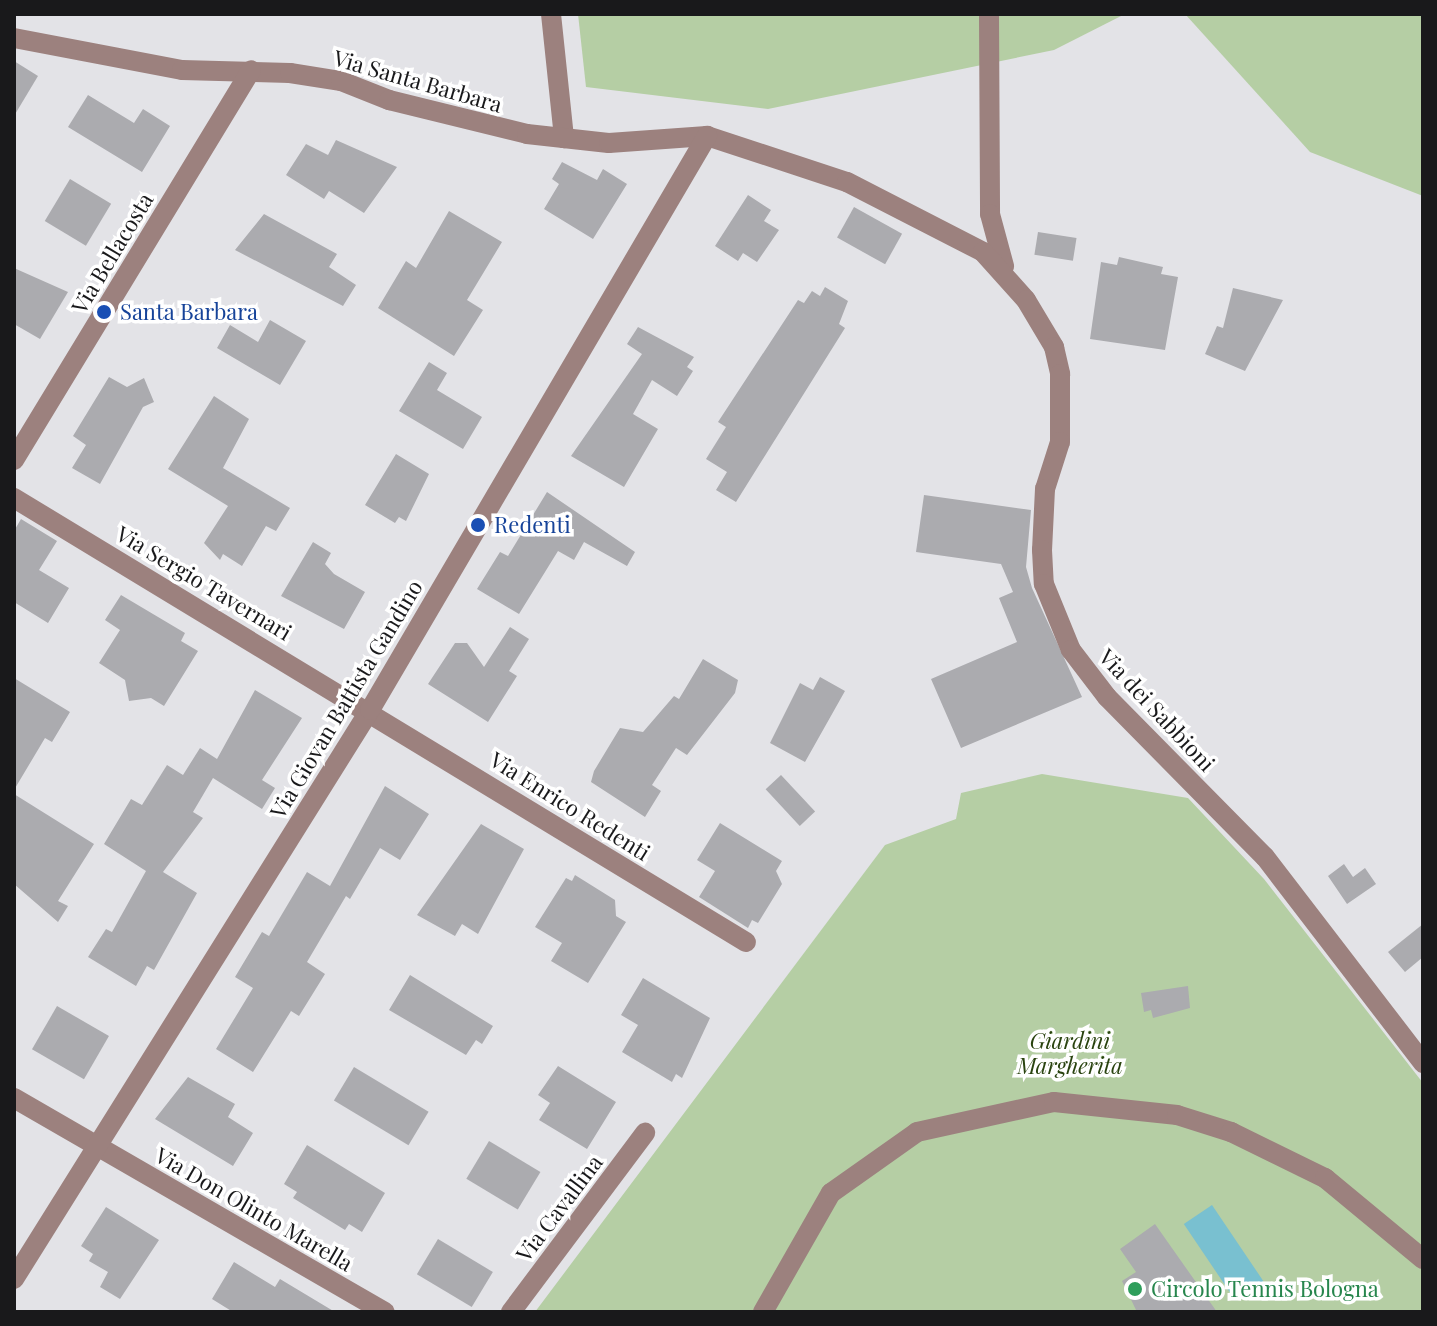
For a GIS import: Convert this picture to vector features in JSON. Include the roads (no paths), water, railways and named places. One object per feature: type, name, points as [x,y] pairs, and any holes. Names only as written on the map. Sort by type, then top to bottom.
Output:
[{"type":"street","points":[[551,14],[564,138]]},
{"type":"street","points":[[989,14],[990,214],[994,244],[1013,284]]},
{"type":"street","name":"Via Santa Barbara","points":[[14,38],[182,70],[251,70],[341,81],[483,127],[609,143],[707,136],[796,161],[944,226],[983,252],[1013,284]]},
{"type":"street","name":"Via Bellacosta","points":[[14,460],[251,70]]},
{"type":"street","name":"Via Giovan Battista Gandino","points":[[14,1279],[370,710],[707,136]]},
{"type":"street","name":"Via dei Sabbioni","points":[[1013,284],[1054,347],[1060,374],[1060,442],[1042,518],[1044,584],[1056,619],[1107,697],[1265,857],[1423,1063]]},
{"type":"street","name":"Via Sergio Tavernari","points":[[14,498],[370,710]]},
{"type":"street","name":"Via Enrico Redenti","points":[[370,710],[746,942]]},
{"type":"street","name":"Via Don Olinto Marella","points":[[14,1098],[385,1312]]},
{"type":"street","points":[[763,1312],[831,1193],[843,1184],[917,1132],[1054,1102],[1177,1115],[1261,1144],[1325,1178],[1423,1259]]},
{"type":"street","name":"Via Cavallina","points":[[511,1312],[645,1133]]},
{"type":"water","points":[[1212,1205],[1263,1281],[1235,1300],[1184,1224]]},
{"type":"place","name":"Santa Barbara","points":[[104,312]]},
{"type":"place","name":"Redenti","points":[[478,525]]},
{"type":"place","name":"Circolo Tennis Bologna","points":[[1135,1289]]},
{"type":"park label","name":"Giardini Margherita","points":[[1070,1052]]}]
